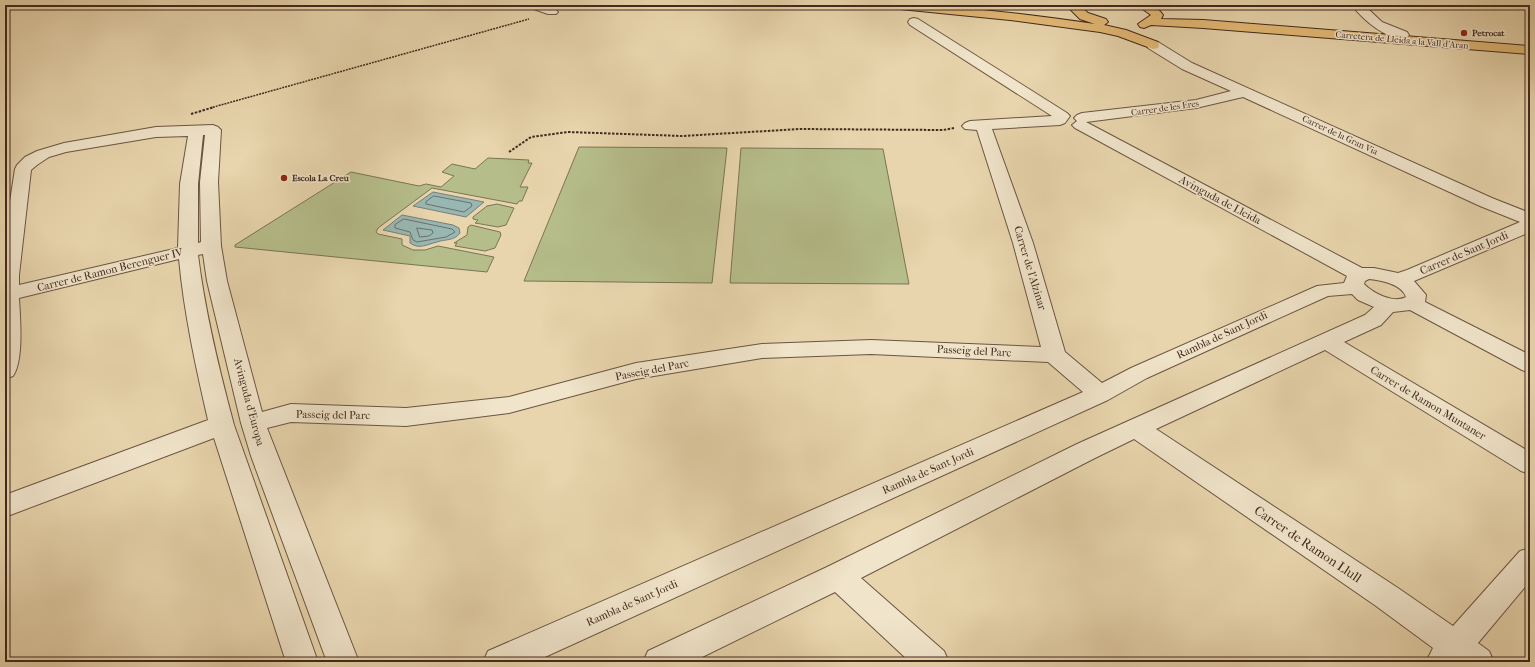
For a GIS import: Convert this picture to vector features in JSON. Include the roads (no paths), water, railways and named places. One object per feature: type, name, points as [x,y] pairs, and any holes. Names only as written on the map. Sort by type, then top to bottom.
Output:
[{"type":"main road","points":[[879,5],[914,22]]},
{"type":"main road","points":[[890,5],[1033,12],[1092,20],[1112,24],[1150,42]]},
{"type":"main road","points":[[962,5],[1026,7]]},
{"type":"main road","points":[[1077,5],[1076,9],[1078,13],[1092,20]]},
{"type":"main road","points":[[1147,6],[1157,15],[1156,19],[1147,23],[1142,31],[1150,42]]},
{"type":"main road","name":"Carretera de Lleida a la Vall d'Aran","points":[[1147,6],[1186,17],[1274,29]]},
{"type":"main road","points":[[914,22],[914,14],[936,7],[1100,28],[1150,42]]},
{"type":"main road","points":[[1206,19],[1264,20],[1403,35],[1530,44]]},
{"type":"main road","name":"Carretera de Lleida a la Vall d'Aran","points":[[1112,24],[1147,23],[1274,29],[1530,50]]},
{"type":"street","points":[[532,5],[552,12]]},
{"type":"street","points":[[1358,5],[1369,20],[1385,29],[1403,35]]},
{"type":"street","points":[[1360,31],[1369,27],[1369,20]]},
{"type":"street","points":[[914,22],[1061,118],[1069,125],[1081,122]]},
{"type":"street","name":"Carrer de la Gran Via","points":[[1150,42],[1187,66],[1486,202],[1530,220]]},
{"type":"street","name":"Carrer de les Eres","points":[[1081,122],[1196,104],[1246,92]]},
{"type":"street","name":"Carrer de l'Alzinar","points":[[1054,355],[1023,243],[976,126],[1061,118]]},
{"type":"street","name":"Avinguda de Lleida","points":[[1081,122],[1358,282],[1370,298],[1401,304]]},
{"type":"street","points":[[5,371],[9,341],[9,275],[23,169],[31,161],[42,154],[64,148],[198,126],[188,184],[188,251],[192,287],[213,390],[222,425],[302,662]]},
{"type":"street","name":"Avinguda d'Europa","points":[[198,126],[209,182],[211,246],[217,281],[253,423],[264,456],[343,662]]},
{"type":"street","name":"Carrer de Sant Jordi","points":[[1397,279],[1424,271],[1530,224]]},
{"type":"street","name":"Carrer de Ramon Berenguer IV","points":[[9,294],[211,246]]},
{"type":"street","name":"Rambla de Sant Jordi","points":[[499,662],[1100,394],[1237,328],[1324,290],[1358,282],[1376,274],[1397,279]]},
{"type":"street","points":[[659,662],[838,576],[1086,451],[1373,320],[1401,304],[1416,300],[1416,295],[1413,290],[1397,279]]},
{"type":"street","points":[[1401,304],[1530,365]]},
{"type":"street","name":"Carrer de Ramon Muntaner","points":[[1326,341],[1530,464]]},
{"type":"street","name":"Passeig del Parc","points":[[253,423],[291,413],[406,417],[509,405],[636,371],[762,351],[871,347],[1054,355]]},
{"type":"street","points":[[1054,355],[1100,394]]},
{"type":"street","points":[[5,506],[222,425]]},
{"type":"street","name":"Carrer de Ramon Llull","points":[[1136,428],[1387,597],[1459,657]]},
{"type":"street","points":[[1459,657],[1530,560]]},
{"type":"street","points":[[838,576],[933,662]]},
{"type":"water","points":[[433,192],[484,202],[466,217],[413,206]]},
{"type":"water","points":[[402,215],[453,225],[459,228],[460,233],[458,236],[450,239],[424,246],[413,245],[410,243],[410,236],[383,230]]},
{"type":"place","name":"Petrocat","points":[[1464,33]]},
{"type":"place","name":"Escola La Creu","points":[[284,178]]}]
